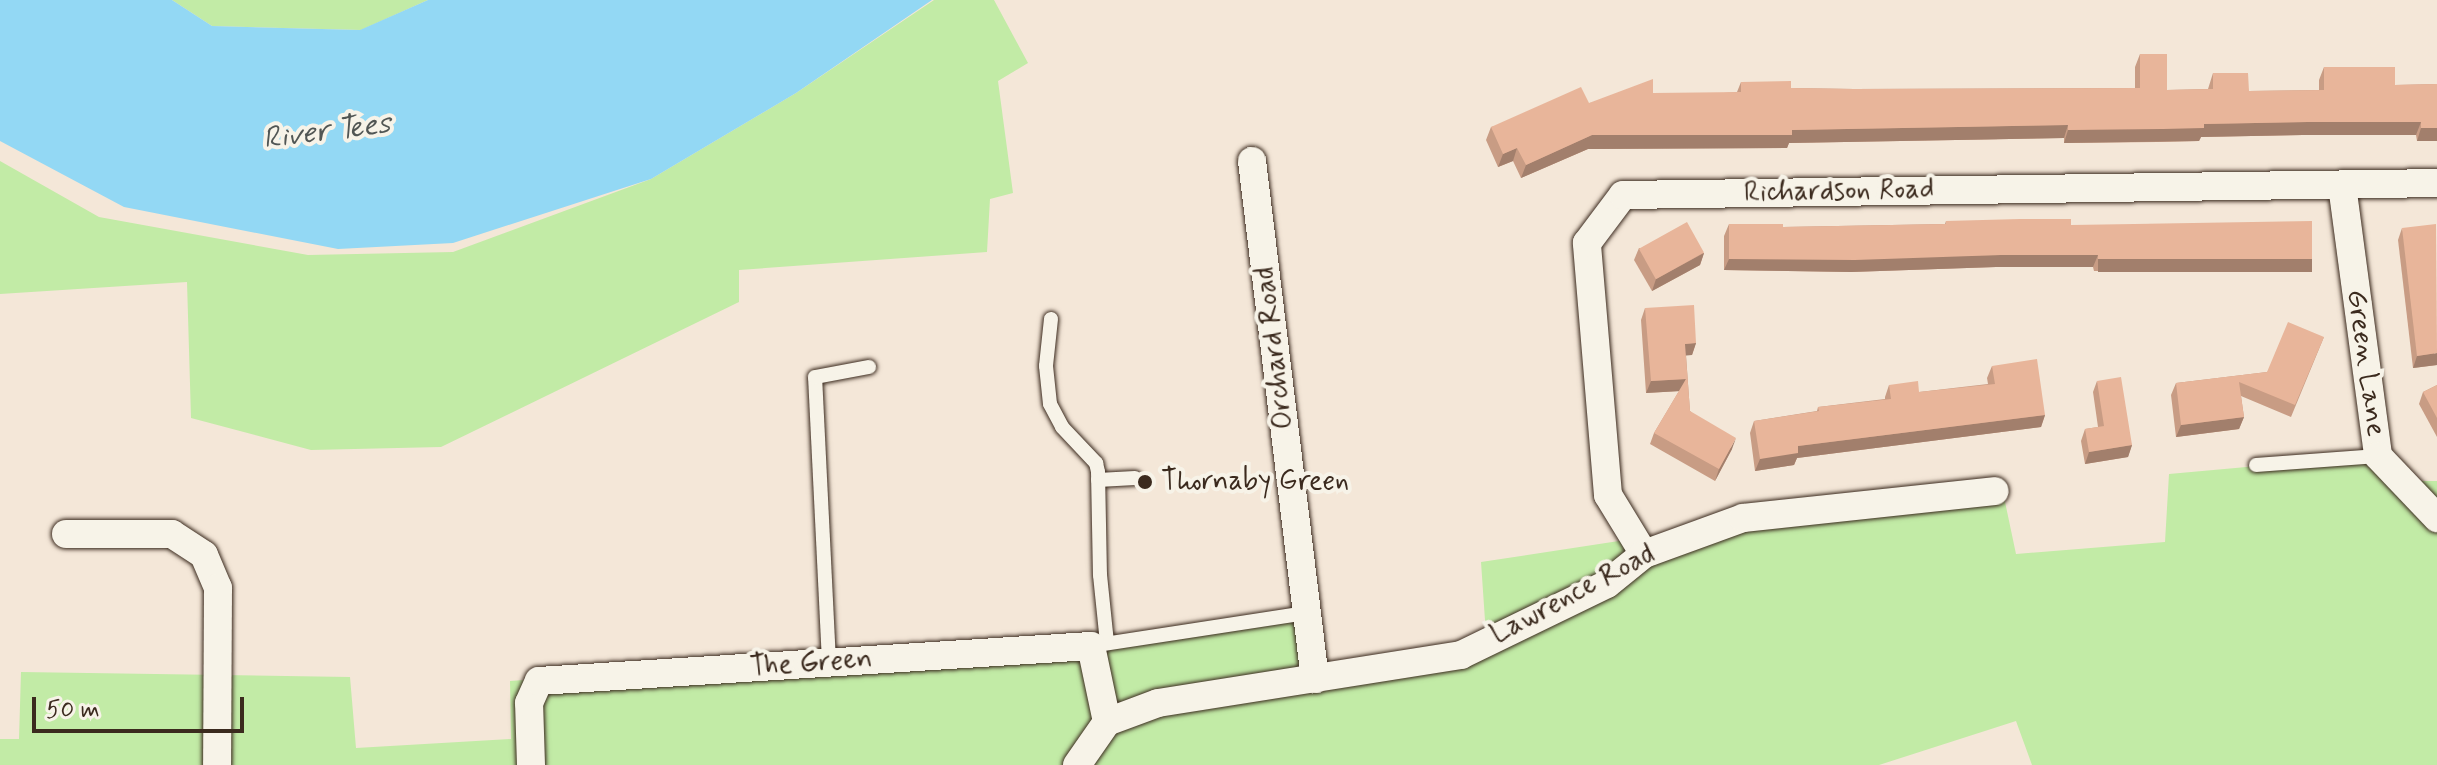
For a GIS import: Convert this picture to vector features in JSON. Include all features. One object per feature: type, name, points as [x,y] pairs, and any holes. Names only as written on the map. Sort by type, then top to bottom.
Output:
[{"type":"street","name":"Orchard Road","points":[[1252,161],[1315,679]]},
{"type":"street","name":"Richardson Road","points":[[1644,554],[1608,495],[1587,243],[1623,195],[2437,183]]},
{"type":"street","name":"Green Lane","points":[[2342,185],[2378,456],[2437,518]]},
{"type":"street","name":"Lawrence Road","points":[[1107,722],[1158,703],[1461,655],[1607,584],[1644,554],[1743,518],[1995,491]]},
{"type":"street","points":[[66,534],[172,534],[204,555],[218,588],[217,765]]},
{"type":"street","name":"The Green","points":[[531,765],[529,703],[539,681],[1099,645]]},
{"type":"street","points":[[1077,765],[1107,722],[1099,645]]},
{"type":"lane","points":[[1051,319],[1046,366],[1050,404],[1062,427],[1096,463],[1099,645],[1306,613]]},
{"type":"lane","points":[[829,662],[815,377],[869,367]]},
{"type":"lane","points":[[2256,465],[2378,456]]},
{"type":"lane","points":[[1098,480],[1135,478]]},
{"type":"green space","points":[[172,0],[428,0],[361,30],[212,26]]},
{"type":"green space","points":[[934,0],[994,0],[1028,63],[998,81],[1013,193],[990,199],[987,252],[739,270],[739,302],[441,447],[311,450],[191,418],[187,282],[0,294],[0,161],[99,217],[308,255],[453,252],[651,179],[796,93]]},
{"type":"green space","points":[[2390,454],[2418,481],[2437,481],[2437,765],[2032,765],[2016,721],[1879,765],[0,765],[0,739],[19,739],[21,672],[350,677],[356,748],[511,739],[510,681],[1089,640],[1310,607],[1319,669],[1463,647],[1486,635],[1481,562],[1743,522],[2004,497],[2016,554],[2165,542],[2169,474]]},
{"type":"water","name":"River Tees","points":[[0,0],[172,0],[212,26],[360,30],[428,0],[932,0],[796,93],[651,179],[453,243],[338,249],[124,207],[0,141]]},
{"type":"building","points":[[2140,54],[2167,54],[2167,90],[2213,89],[2213,73],[2248,73],[2249,91],[2324,90],[2324,67],[2395,67],[2395,85],[2437,84],[2437,128],[2421,128],[2421,122],[2308,122],[2204,124],[2204,128],[2163,129],[2068,130],[2068,125],[1792,130],[1792,135],[1592,135],[1526,165],[1517,148],[1503,154],[1491,127],[1581,87],[1589,103],[1653,79],[1653,93],[1741,92],[1741,82],[1791,81],[1791,88],[2140,88]]},
{"type":"building","points":[[2071,219],[2071,225],[2312,221],[2312,259],[2098,259],[2098,255],[2001,255],[1855,260],[1729,259],[1729,224],[1783,224],[1783,227],[1946,224],[1946,221]]},
{"type":"building","points":[[1687,222],[1704,253],[1656,279],[1639,249]]},
{"type":"building","points":[[2436,224],[2437,353],[2417,356],[2402,228]]},
{"type":"building","points":[[1694,305],[1696,343],[1685,344],[1690,411],[1736,438],[1719,469],[1654,433],[1686,379],[1651,381],[1645,308]]},
{"type":"building","points":[[2288,322],[2324,337],[2295,405],[2239,382],[2244,417],[2181,425],[2176,383],[2267,372]]},
{"type":"building","points":[[2037,359],[2045,415],[1798,446],[1798,453],[1760,459],[1754,421],[1819,411],[1818,407],[1891,399],[1889,385],[1918,381],[1919,392],[1995,384],[1992,366]]},
{"type":"building","points":[[2121,377],[2132,445],[2089,452],[2085,429],[2104,426],[2097,381]]},
{"type":"building","points":[[2437,385],[2437,418],[2423,392]]},
{"type":"place","name":"Thornaby Green","points":[[1145,482]]}]
